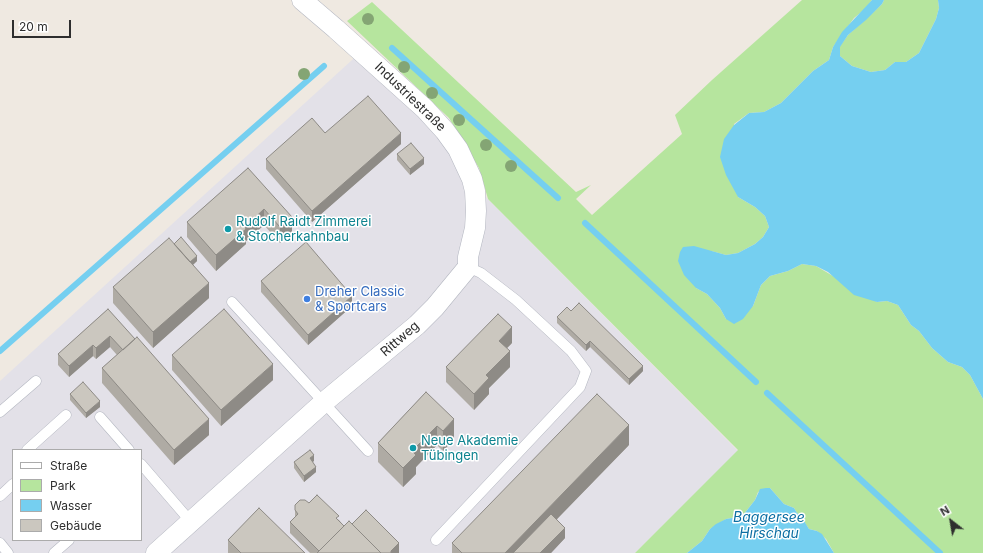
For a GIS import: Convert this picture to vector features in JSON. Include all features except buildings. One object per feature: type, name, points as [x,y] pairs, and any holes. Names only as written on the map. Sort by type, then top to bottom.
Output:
[{"type":"street","name":"Industriestraße","points":[[302,0],[440,124],[458,149],[472,179],[476,211],[475,228],[468,257],[468,267]]},
{"type":"street","name":"Rittweg","points":[[165,550],[191,522],[323,403],[417,325],[435,307],[468,267]]},
{"type":"lane","points":[[436,540],[580,387],[586,371],[571,351],[516,300],[481,273],[468,267]]},
{"type":"lane","points":[[232,302],[368,451]]},
{"type":"lane","points":[[0,412],[36,381]]},
{"type":"lane","points":[[28,449],[66,415]]},
{"type":"lane","points":[[100,417],[128,449]]},
{"type":"lane","points":[[142,465],[191,522]]},
{"type":"lane","points":[[1,492],[12,485]]},
{"type":"lane","points":[[54,553],[68,541]]},
{"type":"lane","points":[[0,543],[8,553]]},
{"type":"shaded area","points":[[363,50],[438,125],[470,181],[738,451],[635,553],[0,553],[0,381]]},
{"type":"green space","points":[[802,0],[872,0],[864,10],[854,18],[833,47],[829,60],[813,71],[781,103],[764,112],[749,113],[734,124],[738,197],[755,207],[765,216],[769,227],[763,237],[755,244],[738,253],[726,255],[711,251],[696,288],[707,294],[720,308],[726,319],[753,306],[761,285],[770,276],[788,271],[802,264],[816,266],[877,302],[887,301],[898,305],[911,325],[919,331],[932,348],[948,362],[962,367],[970,375],[983,399],[983,553],[834,553],[826,539],[817,531],[809,529],[794,508],[784,504],[770,488],[758,492],[755,500],[744,514],[738,517],[726,519],[710,529],[702,541],[687,553],[635,553],[738,450],[488,199],[479,168],[449,118],[347,21],[372,2],[576,192],[591,185],[576,199],[592,215],[682,134],[675,115]]},
{"type":"green space","points":[[884,0],[938,0],[939,8],[936,19],[919,53],[906,62],[895,62],[885,70],[871,72],[852,66],[840,56],[840,46],[848,35],[882,4]]},
{"type":"water","points":[[872,0],[884,0],[866,20],[848,35],[840,47],[840,56],[852,66],[871,72],[885,70],[895,62],[906,62],[919,53],[936,19],[939,8],[938,0],[983,0],[983,399],[970,375],[962,367],[948,362],[932,348],[919,331],[911,325],[898,305],[887,301],[877,302],[854,295],[828,272],[816,266],[802,264],[788,271],[770,276],[761,285],[753,306],[743,319],[734,324],[726,319],[720,308],[707,294],[696,288],[684,275],[678,261],[683,247],[694,246],[726,255],[738,253],[755,244],[763,237],[769,227],[765,216],[755,207],[738,197],[726,175],[720,157],[724,139],[734,125],[749,113],[764,112],[781,103],[813,71],[829,60],[833,47],[842,32]]},
{"type":"water","name":"Baggersee Hirschau","points":[[770,488],[784,504],[794,508],[809,529],[822,534],[834,553],[687,553],[702,541],[710,529],[716,524],[726,519],[738,517],[744,514],[755,500],[760,489]]},
{"type":"waterway","points":[[392,48],[558,198]]},
{"type":"waterway","points":[[0,351],[324,66]]},
{"type":"waterway","points":[[585,223],[756,382]]},
{"type":"waterway","points":[[767,393],[940,553]]},
{"type":"place","name":"Rudolf Raidt Zimmerei & Stocherkahnbau","points":[[228,229]]},
{"type":"place","name":"Dreher Classic & Sportcars","points":[[307,299]]},
{"type":"place","name":"Neue Akademie Tübingen","points":[[413,448]]}]
